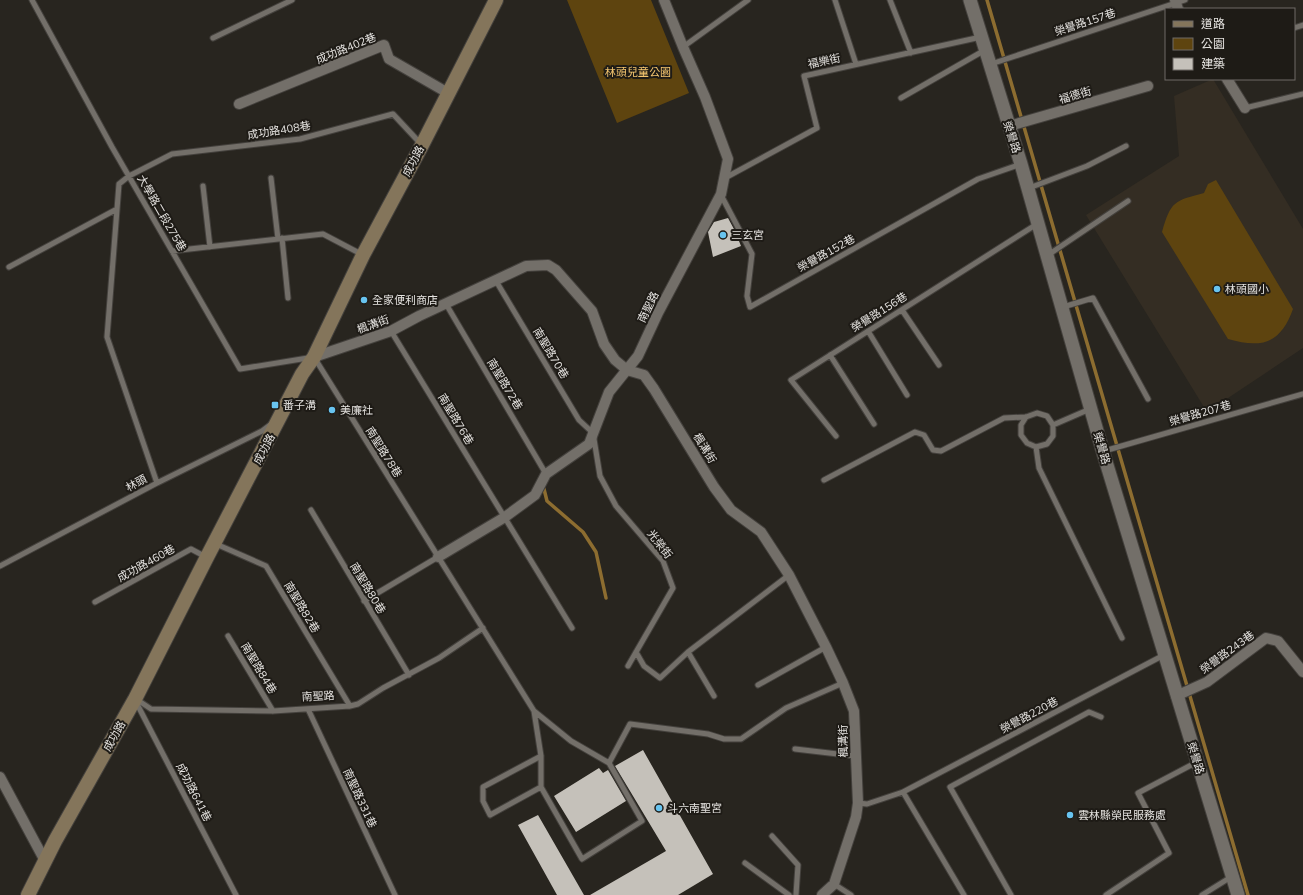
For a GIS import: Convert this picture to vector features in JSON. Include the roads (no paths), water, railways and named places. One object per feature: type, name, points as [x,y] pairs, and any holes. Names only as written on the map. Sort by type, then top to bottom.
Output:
[{"type":"main road","name":"成功路","points":[[28,895],[45,861],[135,699],[302,374],[314,357],[363,255],[422,145],[496,0]]},
{"type":"street","name":"南聖路","points":[[438,557],[505,517],[535,495],[546,474],[589,444],[609,392],[638,356],[658,313],[721,194],[728,159],[705,97],[664,0]]},
{"type":"street","name":"榮譽路","points":[[972,1],[1028,188],[1090,409],[1176,696],[1198,762],[1238,895]]},
{"type":"street","name":"成功路402巷","points":[[239,104],[384,45],[389,59],[448,93]]},
{"type":"street","points":[[1228,80],[1245,108]]},
{"type":"street","name":"福德街","points":[[1009,126],[1148,86]]},
{"type":"street","name":"楓溝街","points":[[314,357],[391,331],[419,316],[526,266],[548,265],[556,270],[592,311],[604,344],[615,360],[627,370],[644,375],[731,510],[761,532],[789,575],[843,683],[854,711],[858,803],[856,817],[834,884],[822,895]]},
{"type":"street","name":"榮譽路243巷","points":[[1176,696],[1208,682],[1266,638],[1278,641],[1303,672]]},
{"type":"street","points":[[0,777],[45,861]]},
{"type":"lane","name":"大學路二段275巷","points":[[32,0],[129,176],[240,369],[314,357]]},
{"type":"lane","points":[[213,38],[292,0]]},
{"type":"lane","points":[[683,47],[748,0]]},
{"type":"lane","points":[[835,0],[856,64]]},
{"type":"lane","points":[[890,0],[911,53]]},
{"type":"lane","name":"榮譽路157巷","points":[[991,64],[1178,3]]},
{"type":"lane","name":"福樂街","points":[[724,179],[817,128],[804,76],[982,37]]},
{"type":"lane","points":[[901,98],[986,50]]},
{"type":"lane","points":[[1245,108],[1303,94]]},
{"type":"lane","name":"成功路408巷","points":[[129,176],[172,154],[300,139],[393,114],[422,145]]},
{"type":"lane","points":[[1028,188],[1087,166],[1126,146]]},
{"type":"lane","name":"榮譽路152巷","points":[[721,194],[752,254],[747,296],[750,307],[978,179],[1021,164]]},
{"type":"lane","points":[[129,176],[119,184],[107,337],[157,483]]},
{"type":"lane","points":[[272,178],[288,298]]},
{"type":"lane","points":[[203,186],[210,247]]},
{"type":"lane","points":[[1047,256],[1128,201]]},
{"type":"lane","points":[[9,267],[117,209]]},
{"type":"lane","name":"榮譽路156巷","points":[[836,436],[791,380],[1038,223]]},
{"type":"lane","points":[[172,251],[323,234],[363,255]]},
{"type":"lane","name":"南聖路70巷","points":[[496,281],[579,420],[593,433]]},
{"type":"lane","points":[[1062,307],[1093,298],[1148,399]]},
{"type":"lane","name":"南聖路72巷","points":[[446,304],[546,474]]},
{"type":"lane","points":[[902,310],[939,365]]},
{"type":"lane","name":"南聖路76巷","points":[[391,331],[572,628]]},
{"type":"lane","points":[[868,331],[907,395]]},
{"type":"lane","points":[[830,355],[874,424]]},
{"type":"lane","name":"南聖路78巷","points":[[314,357],[534,711]]},
{"type":"lane","name":"榮譽路207巷","points":[[1103,452],[1303,394]]},
{"type":"lane","points":[[1053,425],[1090,409]]},
{"type":"lane","points":[[824,480],[915,432],[924,434],[933,450],[941,451],[1004,418],[1026,417],[1037,413],[1047,416],[1053,425],[1053,436],[1047,444],[1036,447],[1027,443],[1021,435],[1021,425],[1026,417]]},
{"type":"lane","name":"林頭","points":[[0,566],[157,483],[262,431],[281,417]]},
{"type":"lane","name":"光榮街","points":[[593,433],[600,476],[616,506],[663,562],[673,588],[628,666]]},
{"type":"lane","points":[[1036,447],[1038,468],[1122,638]]},
{"type":"lane","name":"南聖路80巷","points":[[311,510],[409,675]]},
{"type":"lane","name":"南聖路82巷","points":[[214,543],[266,566],[350,706]]},
{"type":"lane","name":"成功路460巷","points":[[96,602],[190,549],[207,557]]},
{"type":"lane","points":[[364,601],[438,557]]},
{"type":"lane","points":[[636,652],[644,666],[660,678],[688,652],[789,575]]},
{"type":"lane","name":"南聖路","points":[[135,699],[151,709],[274,711],[350,706],[439,658],[483,628]]},
{"type":"lane","name":"南聖路84巷","points":[[228,636],[274,711]]},
{"type":"lane","points":[[758,685],[826,647]]},
{"type":"lane","points":[[688,652],[714,696]]},
{"type":"lane","name":"榮譽路220巷","points":[[858,803],[867,804],[903,792],[1164,656]]},
{"type":"lane","points":[[609,763],[630,724],[708,734],[724,739],[741,739],[786,708],[843,683]]},
{"type":"lane","name":"成功路641巷","points":[[135,699],[236,895]]},
{"type":"lane","name":"南聖路331巷","points":[[308,709],[395,895]]},
{"type":"lane","points":[[534,711],[571,741],[609,763],[642,821],[582,859],[541,787],[541,756],[534,711]]},
{"type":"lane","points":[[1011,895],[950,787],[1089,712],[1100,717]]},
{"type":"lane","points":[[795,749],[855,756]]},
{"type":"lane","points":[[541,756],[483,787],[483,801],[490,815],[541,787]]},
{"type":"lane","points":[[1106,895],[1169,853],[1138,793],[1198,762]]},
{"type":"lane","points":[[903,792],[964,895]]},
{"type":"lane","points":[[772,836],[798,865],[796,895]]},
{"type":"lane","points":[[745,863],[789,895]]},
{"type":"lane","points":[[1202,895],[1232,876]]},
{"type":"lane","points":[[834,884],[851,895]]},
{"type":"waterway","points":[[987,0],[1248,895]]},
{"type":"waterway","points":[[544,489],[547,501],[583,532],[596,552],[606,598]]},
{"type":"place","name":"三玄宮","points":[[723,235]]},
{"type":"place","name":"林頭國小","points":[[1217,289]]},
{"type":"place","name":"全家便利商店","points":[[364,300]]},
{"type":"place","name":"番子溝","points":[[275,405]]},
{"type":"place","name":"美廉社","points":[[332,410]]},
{"type":"place","name":"斗六南聖宮","points":[[659,808]]},
{"type":"place","name":"雲林縣榮民服務處","points":[[1070,815]]},
{"type":"park label","name":"林頭兒童公園","points":[[638,72]]}]
